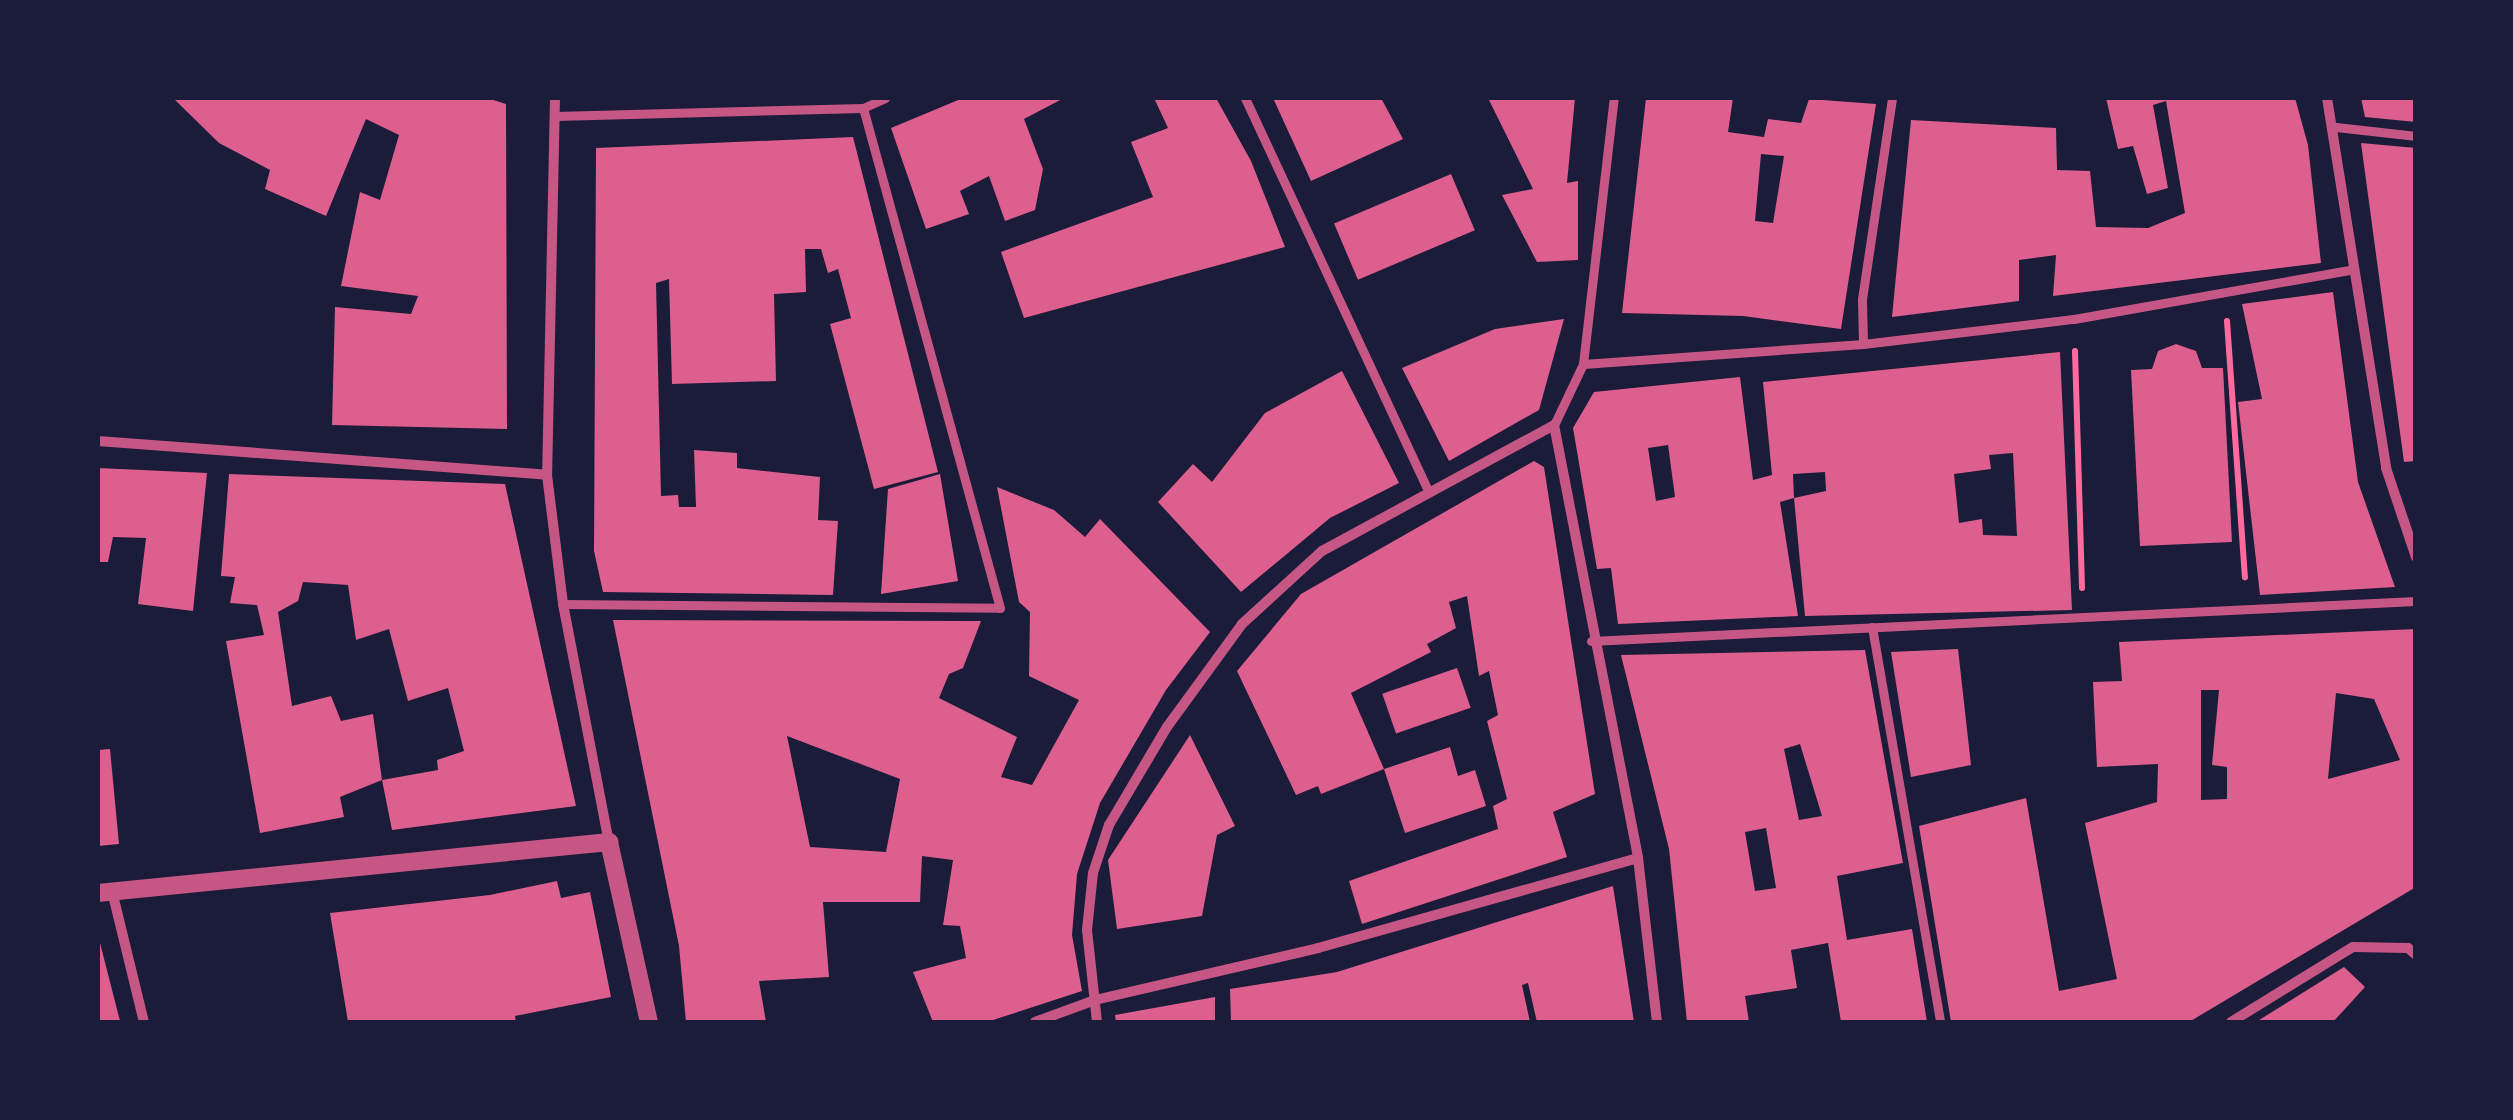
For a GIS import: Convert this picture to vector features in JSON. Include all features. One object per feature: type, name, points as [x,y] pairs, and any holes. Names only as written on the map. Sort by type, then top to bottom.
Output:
[{"type":"street","points":[[543,98],[555,100],[556,116],[547,475],[563,604],[649,1022]]},
{"type":"street","points":[[556,116],[863,108],[885,98]]},
{"type":"street","points":[[1245,98],[1427,489]]},
{"type":"street","points":[[1614,98],[1583,364],[1554,425],[1592,641],[1638,858],[1658,1022]]},
{"type":"street","points":[[1863,344],[1862,298],[1892,98]]},
{"type":"street","points":[[2327,98],[2336,127],[2386,468],[2416,556]]},
{"type":"street","points":[[563,604],[1000,608],[863,108]]},
{"type":"street","points":[[2336,127],[2416,136]]},
{"type":"street","points":[[1583,364],[1863,344],[2074,320],[2354,269]]},
{"type":"street","points":[[1097,1022],[1087,930],[1094,872],[1109,825],[1167,726],[1242,624],[1280,584],[1322,551],[1427,489],[1554,425]]},
{"type":"street","points":[[98,440],[547,475]]},
{"type":"street","points":[[1592,641],[2416,601]]},
{"type":"street","points":[[1872,627],[1940,1022]]},
{"type":"street","points":[[144,1022],[105,892],[609,842]]},
{"type":"street","points":[[1035,1022],[1095,1000],[1318,948],[1638,858]]},
{"type":"street","points":[[2230,1022],[2354,947],[2408,948],[2416,956]]},
{"type":"path","points":[[2225,292],[2248,608]]},
{"type":"path","points":[[2074,320],[2083,617]]},
{"type":"building","points":[[173,98],[487,98],[506,104],[507,429],[332,425],[335,307],[411,314],[418,296],[341,286],[360,192],[380,200],[399,135],[366,119],[326,216],[265,189],[270,170],[219,143]]},
{"type":"building","points":[[963,98],[1064,98],[1024,119],[1043,169],[1035,210],[1005,221],[989,176],[960,191],[969,214],[926,229],[891,128]]},
{"type":"building","points":[[1154,98],[1216,98],[1251,161],[1285,247],[1024,318],[1001,252],[1153,197],[1131,142],[1168,128]]},
{"type":"building","points":[[1273,98],[1381,98],[1403,139],[1311,181]]},
{"type":"building","points":[[1488,98],[1575,98],[1567,183],[1578,181],[1578,260],[1537,262],[1502,195],[1533,189]]},
{"type":"building","points":[[1646,98],[1733,98],[1728,132],[1764,137],[1768,119],[1801,123],[1809,99],[1876,104],[1841,329],[1743,316],[1622,313]],"holes":[[[1761,154],[1784,156],[1773,223],[1755,221]]]},
{"type":"building","points":[[2106,98],[2295,98],[2308,145],[2321,263],[2053,296],[2056,255],[2019,260],[2019,301],[1892,317],[1911,120],[2056,128],[2057,170],[2090,171],[2096,227],[2148,228],[2185,213],[2166,101],[2153,105],[2168,188],[2147,194],[2133,146],[2118,149]]},
{"type":"building","points":[[2361,98],[2416,98],[2416,122],[2365,117]]},
{"type":"building","points":[[853,137],[938,472],[874,489],[830,324],[851,318],[838,269],[828,273],[821,249],[805,249],[806,292],[774,294],[776,381],[672,384],[669,279],[656,283],[661,496],[678,495],[679,507],[696,507],[694,450],[737,453],[737,468],[820,477],[818,520],[838,521],[833,595],[603,592],[594,551],[596,148]]},
{"type":"building","points":[[2361,143],[2416,148],[2416,461],[2404,462]]},
{"type":"building","points":[[1451,174],[1475,230],[1358,280],[1334,224]]},
{"type":"building","points":[[2333,292],[2358,482],[2395,587],[2260,595],[2238,402],[2262,399],[2242,304]]},
{"type":"building","points":[[1564,319],[1539,410],[1449,461],[1402,368],[1495,329]]},
{"type":"building","points":[[2176,344],[2196,351],[2202,368],[2223,368],[2232,542],[2140,546],[2131,370],[2152,369],[2158,351]]},
{"type":"building","points":[[2060,352],[2072,610],[1805,616],[1794,498],[1780,502],[1798,616],[1618,624],[1611,568],[1597,569],[1573,428],[1594,392],[1740,377],[1753,480],[1772,475],[1763,382]],"holes":[[[1668,445],[1675,497],[1656,501],[1648,448]],[[2013,453],[2017,536],[1983,535],[1982,519],[1959,523],[1954,474],[1991,469],[1989,455]],[[1825,472],[1826,491],[1794,498],[1793,474]]]},
{"type":"building","points":[[1342,371],[1399,483],[1330,518],[1241,592],[1158,502],[1193,464],[1212,482],[1265,413]]},
{"type":"building","points":[[1534,461],[1544,467],[1595,794],[1553,812],[1567,857],[1362,924],[1349,881],[1498,829],[1493,806],[1507,799],[1487,721],[1498,715],[1489,671],[1479,676],[1467,596],[1449,602],[1456,628],[1427,644],[1431,652],[1351,693],[1384,769],[1321,794],[1318,786],[1296,795],[1237,671],[1301,594]]},
{"type":"building","points":[[98,468],[207,473],[193,611],[138,604],[146,538],[113,537],[108,562],[98,562]]},
{"type":"building","points":[[229,474],[505,484],[576,806],[392,830],[382,780],[340,797],[344,817],[260,833],[226,641],[264,635],[257,605],[230,603],[235,577],[221,576]],"holes":[[[303,582],[348,585],[356,640],[389,629],[408,701],[448,688],[464,751],[437,760],[438,770],[382,780],[373,714],[341,721],[331,696],[292,706],[278,612],[298,601]]]},
{"type":"building","points":[[940,474],[958,581],[881,594],[888,489]]},
{"type":"building","points":[[997,487],[1054,510],[1085,537],[1100,519],[1210,632],[1166,690],[1100,803],[1077,874],[1072,935],[1082,991],[987,1022],[933,1022],[913,972],[966,958],[960,926],[943,925],[953,860],[922,856],[920,902],[823,902],[829,977],[759,981],[766,1022],[686,1022],[679,946],[613,620],[981,621],[963,668],[949,674],[939,698],[1017,737],[1001,777],[1032,785],[1079,700],[1029,676],[1030,612],[1019,602]],"holes":[[[787,736],[900,779],[886,852],[810,847]]]},
{"type":"building","points":[[2416,629],[2416,887],[2189,1022],[1951,1022],[1919,826],[2026,798],[2059,991],[2117,979],[2085,823],[2157,802],[2158,764],[2097,767],[2093,682],[2122,681],[2119,642]],"holes":[[[2201,690],[2219,690],[2212,765],[2227,767],[2227,799],[2201,800]],[[2336,693],[2374,699],[2400,760],[2328,779]]]},
{"type":"building","points":[[1958,649],[1971,765],[1911,777],[1891,652]]},
{"type":"building","points":[[1865,650],[1903,863],[1837,876],[1847,940],[1912,929],[1927,1022],[1841,1022],[1828,943],[1791,950],[1797,988],[1745,996],[1749,1022],[1687,1022],[1669,849],[1621,655]],"holes":[[[1800,744],[1822,816],[1799,820],[1784,749]],[[1766,828],[1776,888],[1755,891],[1745,832]]]},
{"type":"building","points":[[1457,668],[1471,708],[1396,733],[1382,694]]},
{"type":"building","points":[[1190,735],[1235,826],[1217,835],[1202,916],[1117,929],[1108,860]]},
{"type":"building","points":[[1450,747],[1458,776],[1475,770],[1486,806],[1405,833],[1384,769]]},
{"type":"building","points":[[110,749],[119,844],[98,846],[98,750]]},
{"type":"building","points":[[557,881],[561,898],[590,892],[611,997],[515,1016],[516,1022],[348,1022],[330,913],[490,895]]},
{"type":"building","points":[[1613,886],[1634,1022],[1537,1022],[1528,983],[1522,985],[1530,1022],[1231,1022],[1230,989],[1337,972]]},
{"type":"building","points":[[98,935],[120,1021],[98,1022]]},
{"type":"building","points":[[2344,967],[2365,987],[2333,1022],[2256,1022]]},
{"type":"building","points":[[1215,997],[1215,1022],[1116,1022],[1115,1015]]}]
